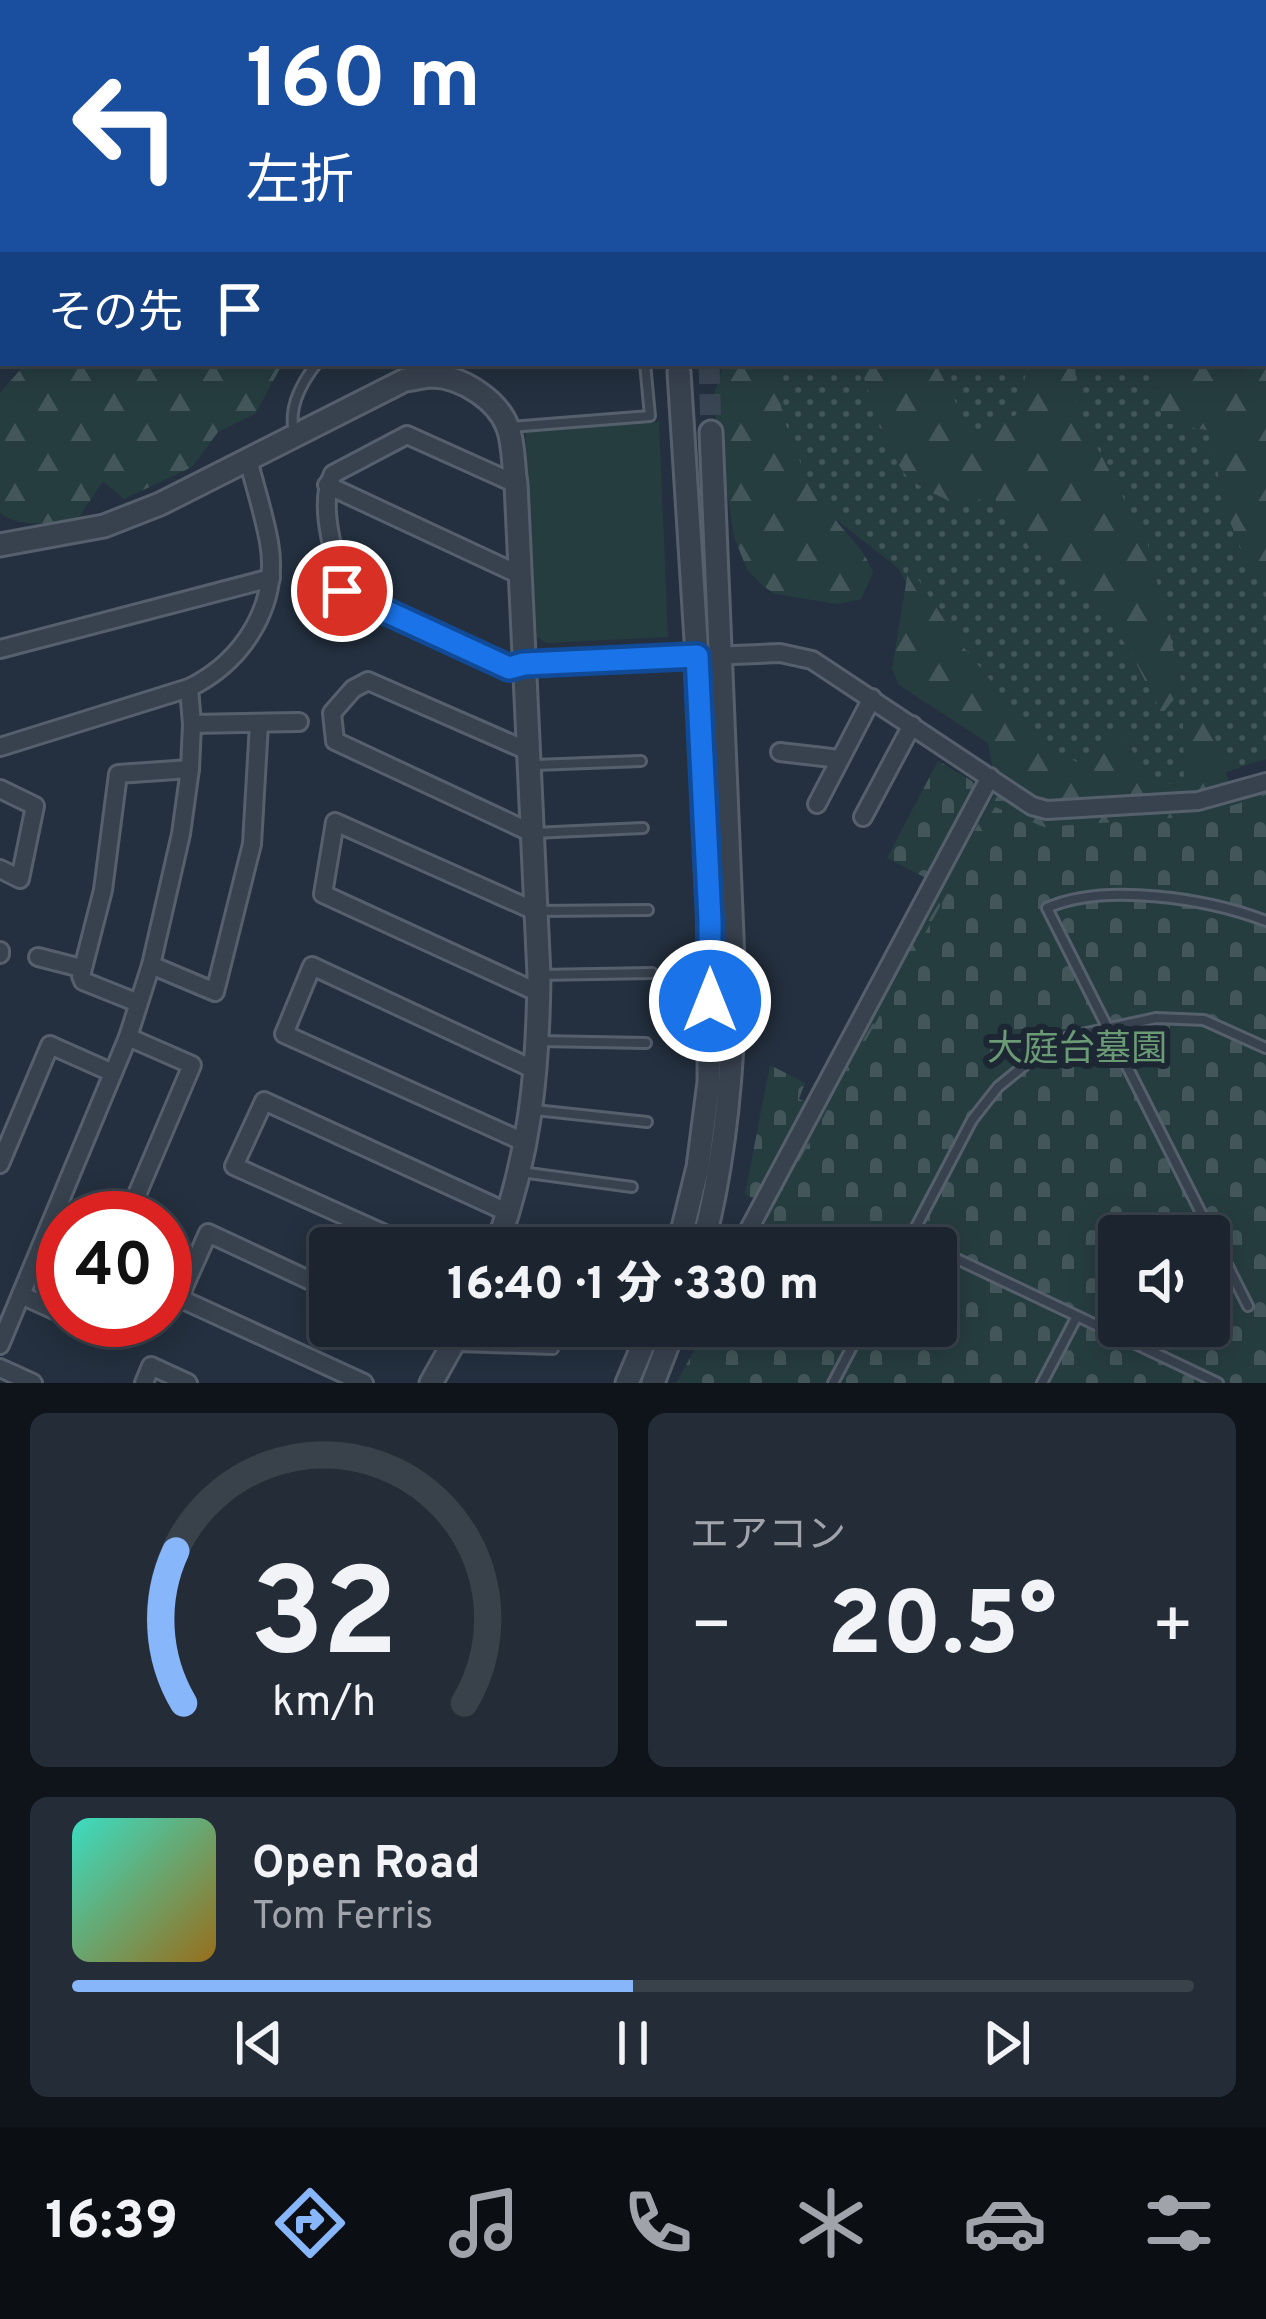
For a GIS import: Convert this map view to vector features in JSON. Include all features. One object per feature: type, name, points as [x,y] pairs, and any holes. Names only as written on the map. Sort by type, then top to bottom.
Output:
[{"type":"street","points":[[679,372],[710,920],[710,1082],[698,1167],[683,1227]]},
{"type":"street","points":[[0,545],[104,526],[160,504],[405,380],[434,376],[454,380],[492,404],[508,428],[516,484],[539,984],[533,1110],[504,1227]]},
{"type":"street","points":[[708,1227],[724,1147],[734,984],[711,432]]},
{"type":"street","points":[[516,484],[407,435],[333,474],[325,502],[342,591],[509,668],[780,653],[812,660],[1032,806],[1047,810],[1198,801],[1266,782]]},
{"type":"street","points":[[0,747],[190,688],[241,652],[260,619],[271,578],[270,545],[248,459]]},
{"type":"street","points":[[327,485],[520,575]]},
{"type":"street","points":[[0,649],[271,578]]},
{"type":"street","points":[[528,759],[368,681],[353,689],[332,713],[335,741],[532,833]]},
{"type":"street","points":[[2,1336],[128,1037],[151,965],[181,834],[190,769],[190,688]]},
{"type":"street","points":[[817,804],[872,698]]},
{"type":"street","points":[[192,724],[299,722]]},
{"type":"street","points":[[151,965],[215,992],[252,844],[259,724]]},
{"type":"street","points":[[863,817],[912,725]]},
{"type":"street","points":[[780,752],[840,759]]},
{"type":"street","points":[[138,1003],[83,980],[81,968],[103,890],[118,774],[190,769]]},
{"type":"street","points":[[750,1227],[990,777]]},
{"type":"street","points":[[0,789],[35,806],[20,879],[0,869]]},
{"type":"street","points":[[535,910],[335,822],[323,894],[539,984]]},
{"type":"street","points":[[38,957],[81,968]]},
{"type":"street","points":[[526,1143],[284,1034],[312,966],[537,1071]]},
{"type":"street","points":[[128,1037],[192,1065],[138,1191]]},
{"type":"street","points":[[0,1164],[50,1045],[113,1073]]},
{"type":"street","points":[[369,1227],[234,1166],[264,1101],[509,1213]]},
{"type":"street","points":[[309,1280],[208,1233],[179,1298],[364,1383]]},
{"type":"street","points":[[21,1295],[36,1302]]},
{"type":"street","points":[[431,1383],[452,1347]]},
{"type":"street","points":[[627,1383],[642,1347]]},
{"type":"street","points":[[652,1383],[667,1347]]},
{"type":"street","points":[[144,1383],[151,1366],[188,1383]]},
{"type":"street","points":[[0,1368],[33,1383]]},
{"type":"lane","points":[[294,435],[290,416],[315,366]]},
{"type":"lane","points":[[508,428],[650,416],[645,366]]},
{"type":"lane","points":[[528,759],[641,761]]},
{"type":"lane","points":[[532,833],[643,828]]},
{"type":"lane","points":[[1248,1306],[1047,908],[1085,898],[1160,897],[1220,906],[1266,921]]},
{"type":"lane","points":[[535,910],[648,910]]},
{"type":"lane","points":[[539,984],[652,973]]},
{"type":"lane","points":[[916,1227],[972,1120],[998,1087],[1068,1037],[1156,1018],[1204,1020],[1266,1048]]},
{"type":"lane","points":[[539,1041],[646,1042]]},
{"type":"lane","points":[[533,1110],[647,1121]]},
{"type":"lane","points":[[520,1172],[632,1187]]},
{"type":"lane","points":[[957,1260],[1218,1383]]},
{"type":"lane","points":[[1042,1383],[1076,1318]]},
{"type":"lane","points":[[545,1347],[553,1348]]},
{"type":"lane","points":[[833,1383],[852,1347]]},
{"type":"green space","points":[[23,366],[281,366],[255,414],[218,432],[192,467],[124,499],[103,481],[77,520],[37,523],[0,513],[0,393]]},
{"type":"green space","points":[[723,366],[774,366],[787,427],[801,463],[873,573],[861,599],[838,604],[775,594],[747,569],[734,537],[713,398]]},
{"type":"green space","points":[[760,366],[1266,366],[1266,759],[1189,784],[1056,796],[944,651],[898,568],[791,484]]},
{"type":"green space","points":[[860,366],[937,366],[972,433],[1016,415],[1025,366],[1075,366],[1077,409],[1148,545],[1183,688],[1162,714],[1092,590],[1029,547],[1014,522],[998,510],[994,492],[963,508],[911,480],[881,426]]},
{"type":"green space","points":[[1149,366],[1266,366],[1266,593],[1244,556],[1221,499],[1213,431],[1164,423]]},
{"type":"green space","points":[[659,422],[668,637],[546,643],[537,637],[525,430]]},
{"type":"green space","points":[[909,565],[956,638],[1041,742],[1077,762],[1111,733],[1124,735],[1151,785],[1184,782],[1183,723],[1205,713],[1229,782],[1266,778],[1266,816],[800,1227],[755,1227],[997,790],[988,743],[899,685],[892,669]]},
{"type":"green space","points":[[938,761],[975,786],[926,878],[887,858]]},
{"type":"green space","name":"大庭台墓園","points":[[1266,795],[1266,1383],[676,1383],[696,1347],[957,1347],[957,1227],[763,1227],[995,807],[1044,827],[1198,816]]},
{"type":"green space","points":[[770,1065],[805,1083],[799,1099],[808,1103],[757,1201],[745,1194]]},
{"type":"tunnel","points":[[709,366],[711,432]]},
{"type":"route","points":[[342,591],[509,668],[697,656],[710,1001]]}]
